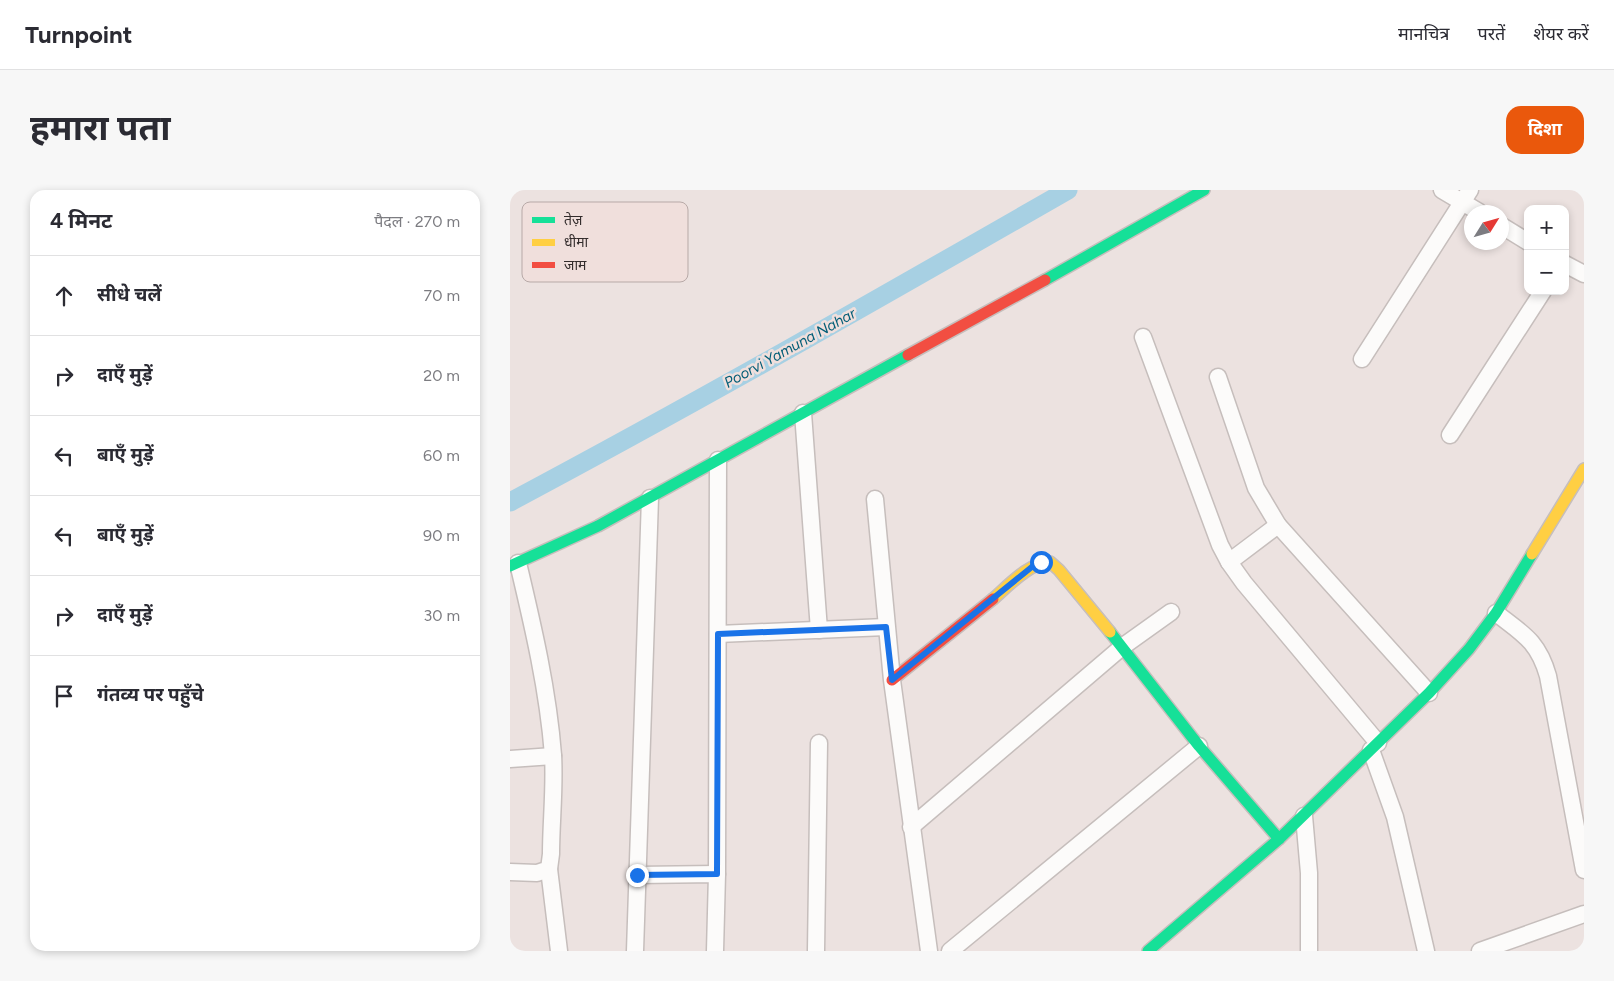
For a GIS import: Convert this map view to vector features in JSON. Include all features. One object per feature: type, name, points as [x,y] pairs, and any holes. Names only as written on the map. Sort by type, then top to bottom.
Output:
[{"type":"street","points":[[559,951],[549,869],[553,756],[540,659],[514,564],[598,526],[650,498],[1164,214],[1204,190]]},
{"type":"street","points":[[1362,359],[1466,196],[1442,190]]},
{"type":"street","points":[[1509,230],[1524,240]]},
{"type":"street","points":[[1569,266],[1584,274]]},
{"type":"street","points":[[1450,435],[1540,295]]},
{"type":"street","points":[[1142,337],[1220,545],[1229,562],[1374,747],[1395,817],[1426,951]]},
{"type":"street","points":[[1218,377],[1256,488],[1278,525],[1429,693]]},
{"type":"street","points":[[804,413],[820,630]]},
{"type":"street","points":[[716,951],[718,460]]},
{"type":"street","points":[[1148,951],[1304,816],[1429,693],[1469,649],[1496,613],[1584,469]]},
{"type":"street","points":[[636,951],[650,498]]},
{"type":"street","points":[[875,500],[892,680],[929,951]]},
{"type":"street","points":[[1229,562],[1278,525]]},
{"type":"street","points":[[892,680],[1033,566],[1041,562],[1050,562],[1059,570],[1122,647],[1199,746],[1279,839]]},
{"type":"street","points":[[911,827],[1122,647],[1171,612]]},
{"type":"street","points":[[1496,613],[1530,640],[1543,659],[1548,676],[1584,870]]},
{"type":"street","points":[[718,634],[886,627]]},
{"type":"street","points":[[816,951],[820,743]]},
{"type":"street","points":[[950,951],[1199,746]]},
{"type":"street","points":[[510,759],[553,756]]},
{"type":"street","points":[[1304,816],[1309,872],[1310,951]]},
{"type":"street","points":[[510,872],[537,873],[549,869]]},
{"type":"street","points":[[637,875],[717,874]]},
{"type":"street","points":[[1480,951],[1584,914]]},
{"type":"waterway","name":"Poorvi Yamuna Nahar","points":[[510,502],[860,309],[1068,190]]},
{"type":"traffic: fast","points":[[1045,280],[1204,190]]},
{"type":"traffic: fast","points":[[510,566],[598,526],[908,355]]},
{"type":"traffic: fast","points":[[1148,951],[1279,839],[1429,693],[1469,649],[1496,613],[1532,554]]},
{"type":"traffic: fast","points":[[1110,632],[1199,746],[1279,839]]},
{"type":"traffic: slow","points":[[1532,554],[1584,469]]},
{"type":"traffic: slow","points":[[993,599],[1027,570],[1042,563],[1050,562],[1059,570],[1110,632]]},
{"type":"traffic: jam","points":[[908,355],[1045,280]]},
{"type":"traffic: jam","points":[[892,680],[993,599]]},
{"type":"route","points":[[637,875],[717,874],[718,634],[886,627],[892,680],[1033,566],[1041,562]]}]
